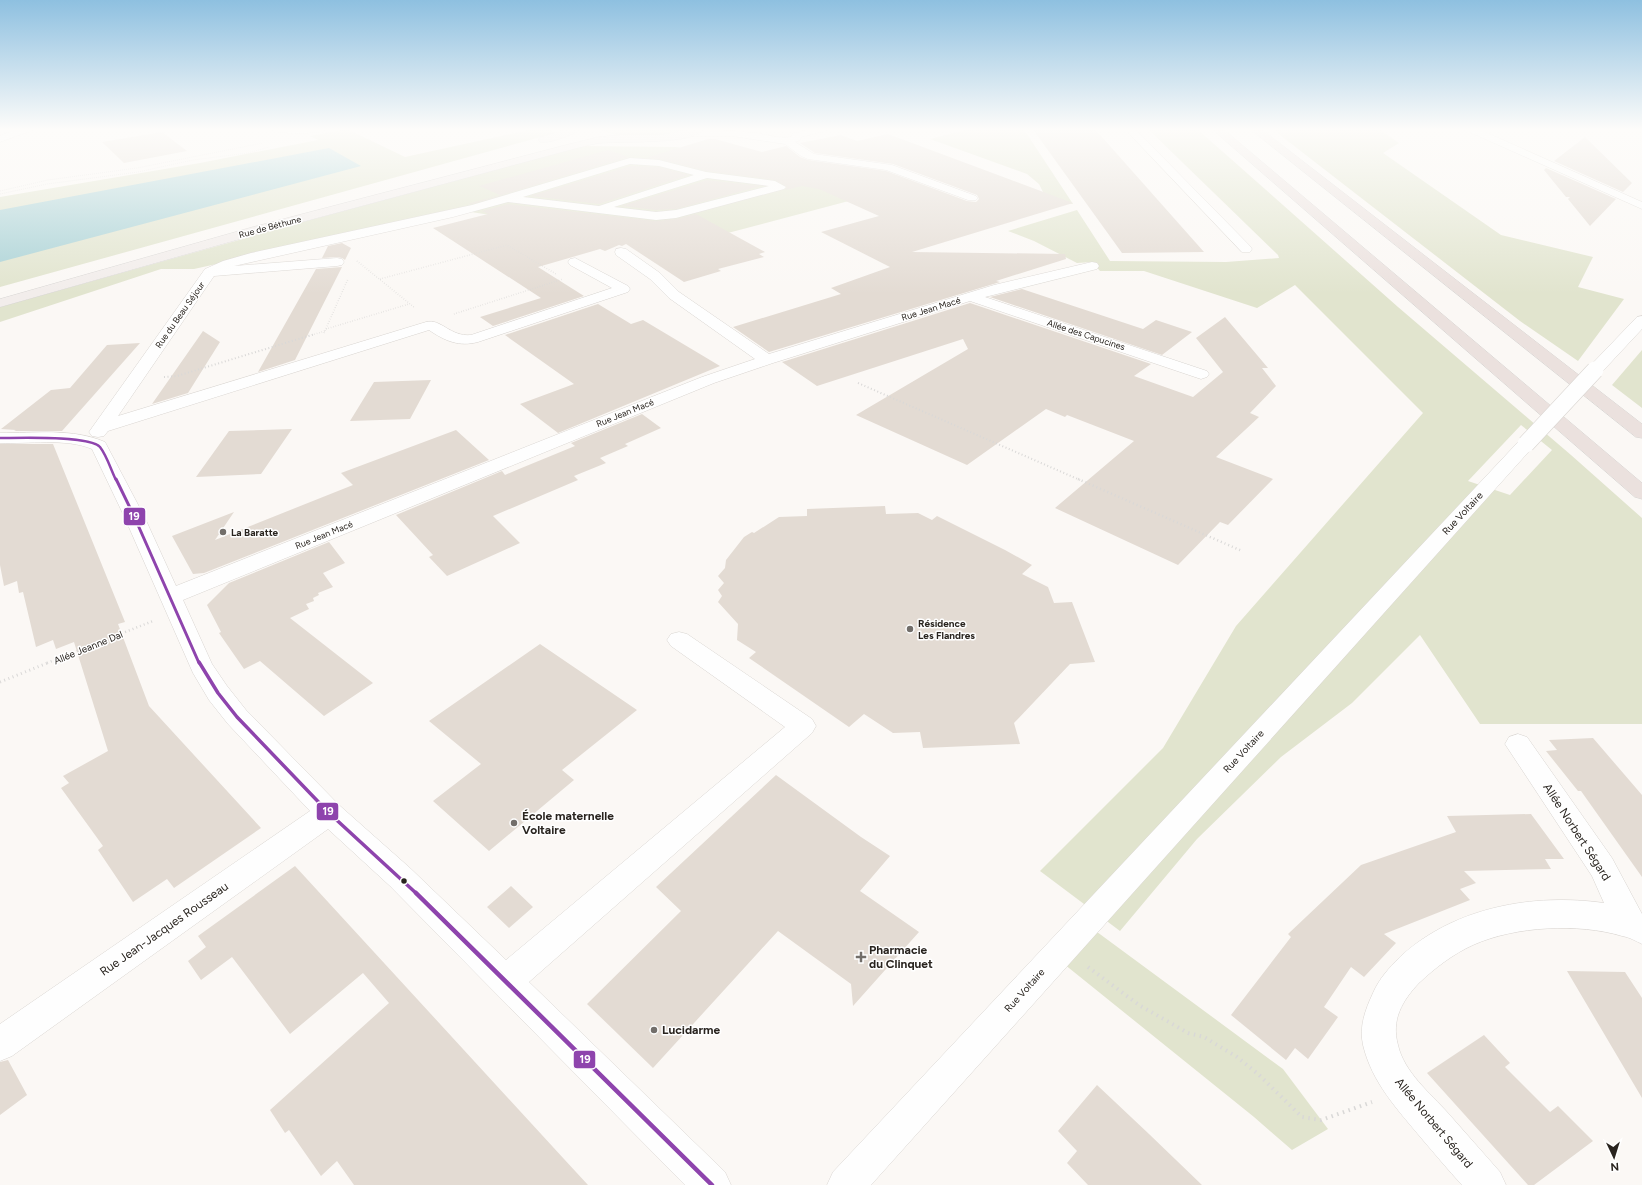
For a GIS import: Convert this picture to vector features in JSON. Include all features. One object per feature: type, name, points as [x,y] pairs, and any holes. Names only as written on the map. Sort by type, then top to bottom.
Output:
[{"type":"highway","points":[[1280,183],[1642,493]]},
{"type":"highway","points":[[1324,183],[1642,433]]},
{"type":"main road","name":"Rue de Béthune","points":[[0,303],[257,230],[433,183]]},
{"type":"main road","name":"Rue de Béthune","points":[[0,291],[268,215]]},
{"type":"street","points":[[210,272],[216,268],[275,252],[460,212],[556,183]]},
{"type":"street","points":[[598,209],[680,183]]},
{"type":"street","points":[[507,198],[648,216],[666,216],[780,187],[770,183]]},
{"type":"street","points":[[933,183],[972,198]]},
{"type":"street","points":[[1182,183],[1246,249]]},
{"type":"street","points":[[1591,183],[1642,206]]},
{"type":"street","points":[[621,252],[655,276],[674,295],[767,360]]},
{"type":"street","name":"Rue du Beau Séjour","points":[[96,435],[210,272],[337,262]]},
{"type":"street","points":[[0,438],[96,435],[431,323],[454,339],[473,339],[623,289],[575,262]]},
{"type":"street","name":"Rue Jean Macé","points":[[173,604],[708,380],[767,360],[971,297],[1037,278],[1092,266]]},
{"type":"street","name":"Allée des Capucines","points":[[971,297],[1201,374]]},
{"type":"street","name":"Rue Voltaire","points":[[846,1185],[1063,947],[1642,320]]},
{"type":"street","points":[[96,435],[101,449],[134,516],[201,667],[218,693],[237,717],[329,814],[400,877],[712,1185]]},
{"type":"street","points":[[506,982],[803,726],[679,640]]},
{"type":"street","name":"Allée Norbert Ségard","points":[[1518,744],[1602,868],[1636,926]]},
{"type":"street","name":"Rue Jean-Jacques Rousseau","points":[[0,1044],[329,814]]},
{"type":"street","name":"Allée Norbert Ségard","points":[[1486,1185],[1404,1091],[1385,1059],[1380,1044],[1379,1014],[1384,1003],[1395,986],[1428,954],[1449,940],[1467,932],[1513,919],[1543,914],[1596,916],[1636,926]]},
{"type":"path","points":[[0,191],[34,183]]},
{"type":"path","points":[[0,194],[52,183]]},
{"type":"path","points":[[337,262],[357,261],[431,323],[564,279],[507,244],[380,279]]},
{"type":"path","points":[[335,355],[321,340],[357,261]]},
{"type":"path","points":[[134,380],[177,376],[410,304]]},
{"type":"path","points":[[858,383],[1242,551]]},
{"type":"path","name":"Allée Jeanne Dal","points":[[0,682],[173,604]]},
{"type":"path","points":[[1063,947],[1108,984],[1139,1006],[1188,1033],[1204,1037],[1237,1057],[1258,1074],[1302,1117],[1321,1120],[1404,1091]]},
{"type":"green space","points":[[81,183],[374,183],[0,287],[0,197]]},
{"type":"green space","points":[[446,183],[899,183],[909,185],[724,234],[588,230],[458,210],[194,269],[161,269],[0,322],[0,307]]},
{"type":"green space","points":[[1059,183],[1073,204],[1056,202],[1046,198],[1039,184]]},
{"type":"green space","points":[[1204,183],[1258,183],[1398,307],[1571,455],[1642,518],[1642,724],[1480,724],[1420,635],[1352,703],[1281,757],[1197,839],[1120,931],[1040,871],[1163,748],[1236,626],[1423,413],[1295,285],[1257,308],[1144,271],[1100,271],[1092,262],[1077,263],[1034,241],[1008,231],[1077,210],[1110,261],[1226,262],[1279,258],[1278,255]],"holes":[[[1521,425],[1552,450],[1510,495],[1468,481]]]},
{"type":"green space","points":[[1342,183],[1427,183],[1501,235],[1593,257],[1578,287],[1624,299],[1578,361],[1520,321]]},
{"type":"green space","points":[[1642,350],[1642,408],[1612,385]]},
{"type":"green space","points":[[1093,929],[1283,1069],[1328,1129],[1292,1150],[1254,1117],[1064,964]]},
{"type":"water","points":[[142,183],[296,183],[0,262],[0,210]]},
{"type":"building","points":[[489,183],[541,183],[472,204],[468,204],[500,195],[479,186]]},
{"type":"building","points":[[572,183],[663,183],[599,204],[530,196]]},
{"type":"building","points":[[696,183],[737,183],[761,186],[676,209],[656,210],[621,206]]},
{"type":"building","points":[[781,183],[919,183],[967,201],[976,202],[979,199],[977,195],[945,183],[1020,183],[1073,203],[912,252],[1065,254],[1066,259],[996,281],[1000,282],[769,352],[733,327],[841,294],[831,288],[890,267],[821,232],[879,216],[819,189],[802,186],[781,191],[785,190],[787,187]]},
{"type":"building","points":[[1072,183],[1143,183],[1204,252],[1122,253]]},
{"type":"building","points":[[1555,183],[1581,183],[1616,199],[1590,226],[1568,199],[1570,197],[1566,197]]},
{"type":"building","points":[[1604,183],[1632,183],[1623,192]]},
{"type":"building","points":[[508,204],[656,221],[676,219],[696,214],[765,252],[759,254],[764,257],[718,269],[721,271],[684,282],[626,244],[622,246],[619,245],[605,251],[600,249],[538,267],[584,296],[493,326],[480,317],[541,298],[433,228],[488,214],[482,211]]},
{"type":"building","points":[[342,243],[351,248],[345,260],[337,257],[322,258],[328,246]]},
{"type":"building","points":[[342,267],[295,360],[258,372],[316,269]]},
{"type":"building","points":[[1022,289],[1143,329],[1156,320],[1192,332],[1162,355],[990,297]]},
{"type":"building","points":[[970,303],[1151,364],[1134,376],[1193,397],[1223,372],[1196,338],[1225,317],[1268,368],[1262,368],[1276,386],[1250,413],[1259,417],[1216,457],[1273,479],[1228,525],[1220,522],[1178,565],[1055,508],[1134,441],[1067,415],[1065,417],[1046,409],[967,465],[856,415],[968,349],[963,339],[817,386],[782,362]]},
{"type":"building","points":[[598,304],[631,324],[643,320],[720,366],[558,433],[520,404],[574,384],[505,335]]},
{"type":"building","points":[[203,331],[220,342],[188,393],[152,404]]},
{"type":"building","points":[[140,343],[62,431],[14,431],[16,430],[1,429],[51,390],[70,388],[107,345]]},
{"type":"building","points":[[431,380],[410,419],[350,421],[374,382]]},
{"type":"building","points":[[642,414],[661,428],[625,444],[628,446],[600,458],[606,463],[574,476],[578,480],[493,516],[520,543],[447,576],[429,557],[433,555],[396,515],[502,471],[505,475],[575,446],[571,443]]},
{"type":"building","points":[[292,429],[261,474],[196,477],[229,431]]},
{"type":"building","points":[[456,430],[489,460],[204,573],[193,574],[172,536],[234,512],[215,540],[353,485],[341,473]]},
{"type":"building","points":[[0,444],[53,444],[125,622],[118,624],[149,706],[261,828],[174,888],[167,879],[133,902],[98,850],[103,846],[61,788],[69,783],[63,776],[108,751],[74,642],[56,649],[53,640],[36,647],[23,592],[19,593],[17,581],[4,586],[0,565]]},
{"type":"building","name":"Résidence Les Flandres","points":[[885,506],[886,514],[918,513],[932,520],[937,516],[1005,550],[1032,565],[1022,574],[1048,587],[1054,603],[1072,602],[1095,662],[1070,664],[1014,723],[1020,744],[923,748],[920,732],[893,733],[864,714],[849,727],[749,658],[756,652],[737,640],[738,624],[718,602],[722,596],[718,590],[724,583],[718,576],[725,568],[726,560],[744,537],[752,532],[754,533],[779,517],[807,516],[807,509]]},
{"type":"building","points":[[329,542],[345,563],[323,573],[333,587],[318,593],[319,595],[313,598],[314,601],[306,604],[309,609],[290,618],[373,683],[324,716],[260,661],[244,669],[219,633],[221,632],[207,605],[229,583]]},
{"type":"building","points":[[540,644],[637,710],[562,770],[574,780],[489,851],[433,801],[481,764],[429,721]]},
{"type":"building","points":[[1593,738],[1642,795],[1642,877],[1581,791],[1578,791],[1546,751],[1557,750],[1549,740]]},
{"type":"building","points":[[776,775],[861,837],[890,856],[860,891],[919,932],[853,1006],[851,984],[778,931],[653,1068],[587,1004],[681,911],[656,887]]},
{"type":"building","points":[[1531,814],[1564,859],[1545,859],[1551,869],[1464,871],[1476,883],[1460,889],[1470,900],[1384,934],[1396,943],[1364,977],[1351,967],[1324,1007],[1338,1017],[1308,1059],[1295,1048],[1286,1060],[1231,1015],[1291,937],[1288,934],[1361,865],[1456,832],[1447,816]]},
{"type":"building","points":[[295,866],[588,1185],[354,1185],[337,1161],[321,1176],[289,1130],[285,1133],[270,1110],[389,1003],[363,973],[290,1034],[232,957],[201,980],[188,961],[206,947],[198,936]]},
{"type":"building","points":[[511,886],[533,907],[509,928],[487,907]]},
{"type":"building","points":[[1567,971],[1625,972],[1642,998],[1642,1098]]},
{"type":"building","points":[[1484,1035],[1510,1063],[1505,1067],[1550,1112],[1558,1106],[1593,1141],[1534,1185],[1528,1185],[1427,1073]]},
{"type":"building","points":[[8,1060],[27,1095],[0,1115],[0,1062]]},
{"type":"building","points":[[1097,1085],[1202,1185],[1088,1185],[1067,1163],[1077,1151],[1058,1131]]},
{"type":"transit line","name":"19","points":[[0,438],[52,438],[80,440],[99,446],[134,516],[201,667],[218,693],[237,717],[329,813],[400,877],[712,1185]]},
{"type":"place","name":"La Baratte","points":[[223,532]]},
{"type":"place","name":"Résidence Les Flandres","points":[[910,629]]},
{"type":"place","name":"École maternelle Voltaire","points":[[514,823]]},
{"type":"place","name":"Pharmacie du Clinquet","points":[[861,957]]},
{"type":"place","name":"Lucidarme","points":[[654,1030]]}]
